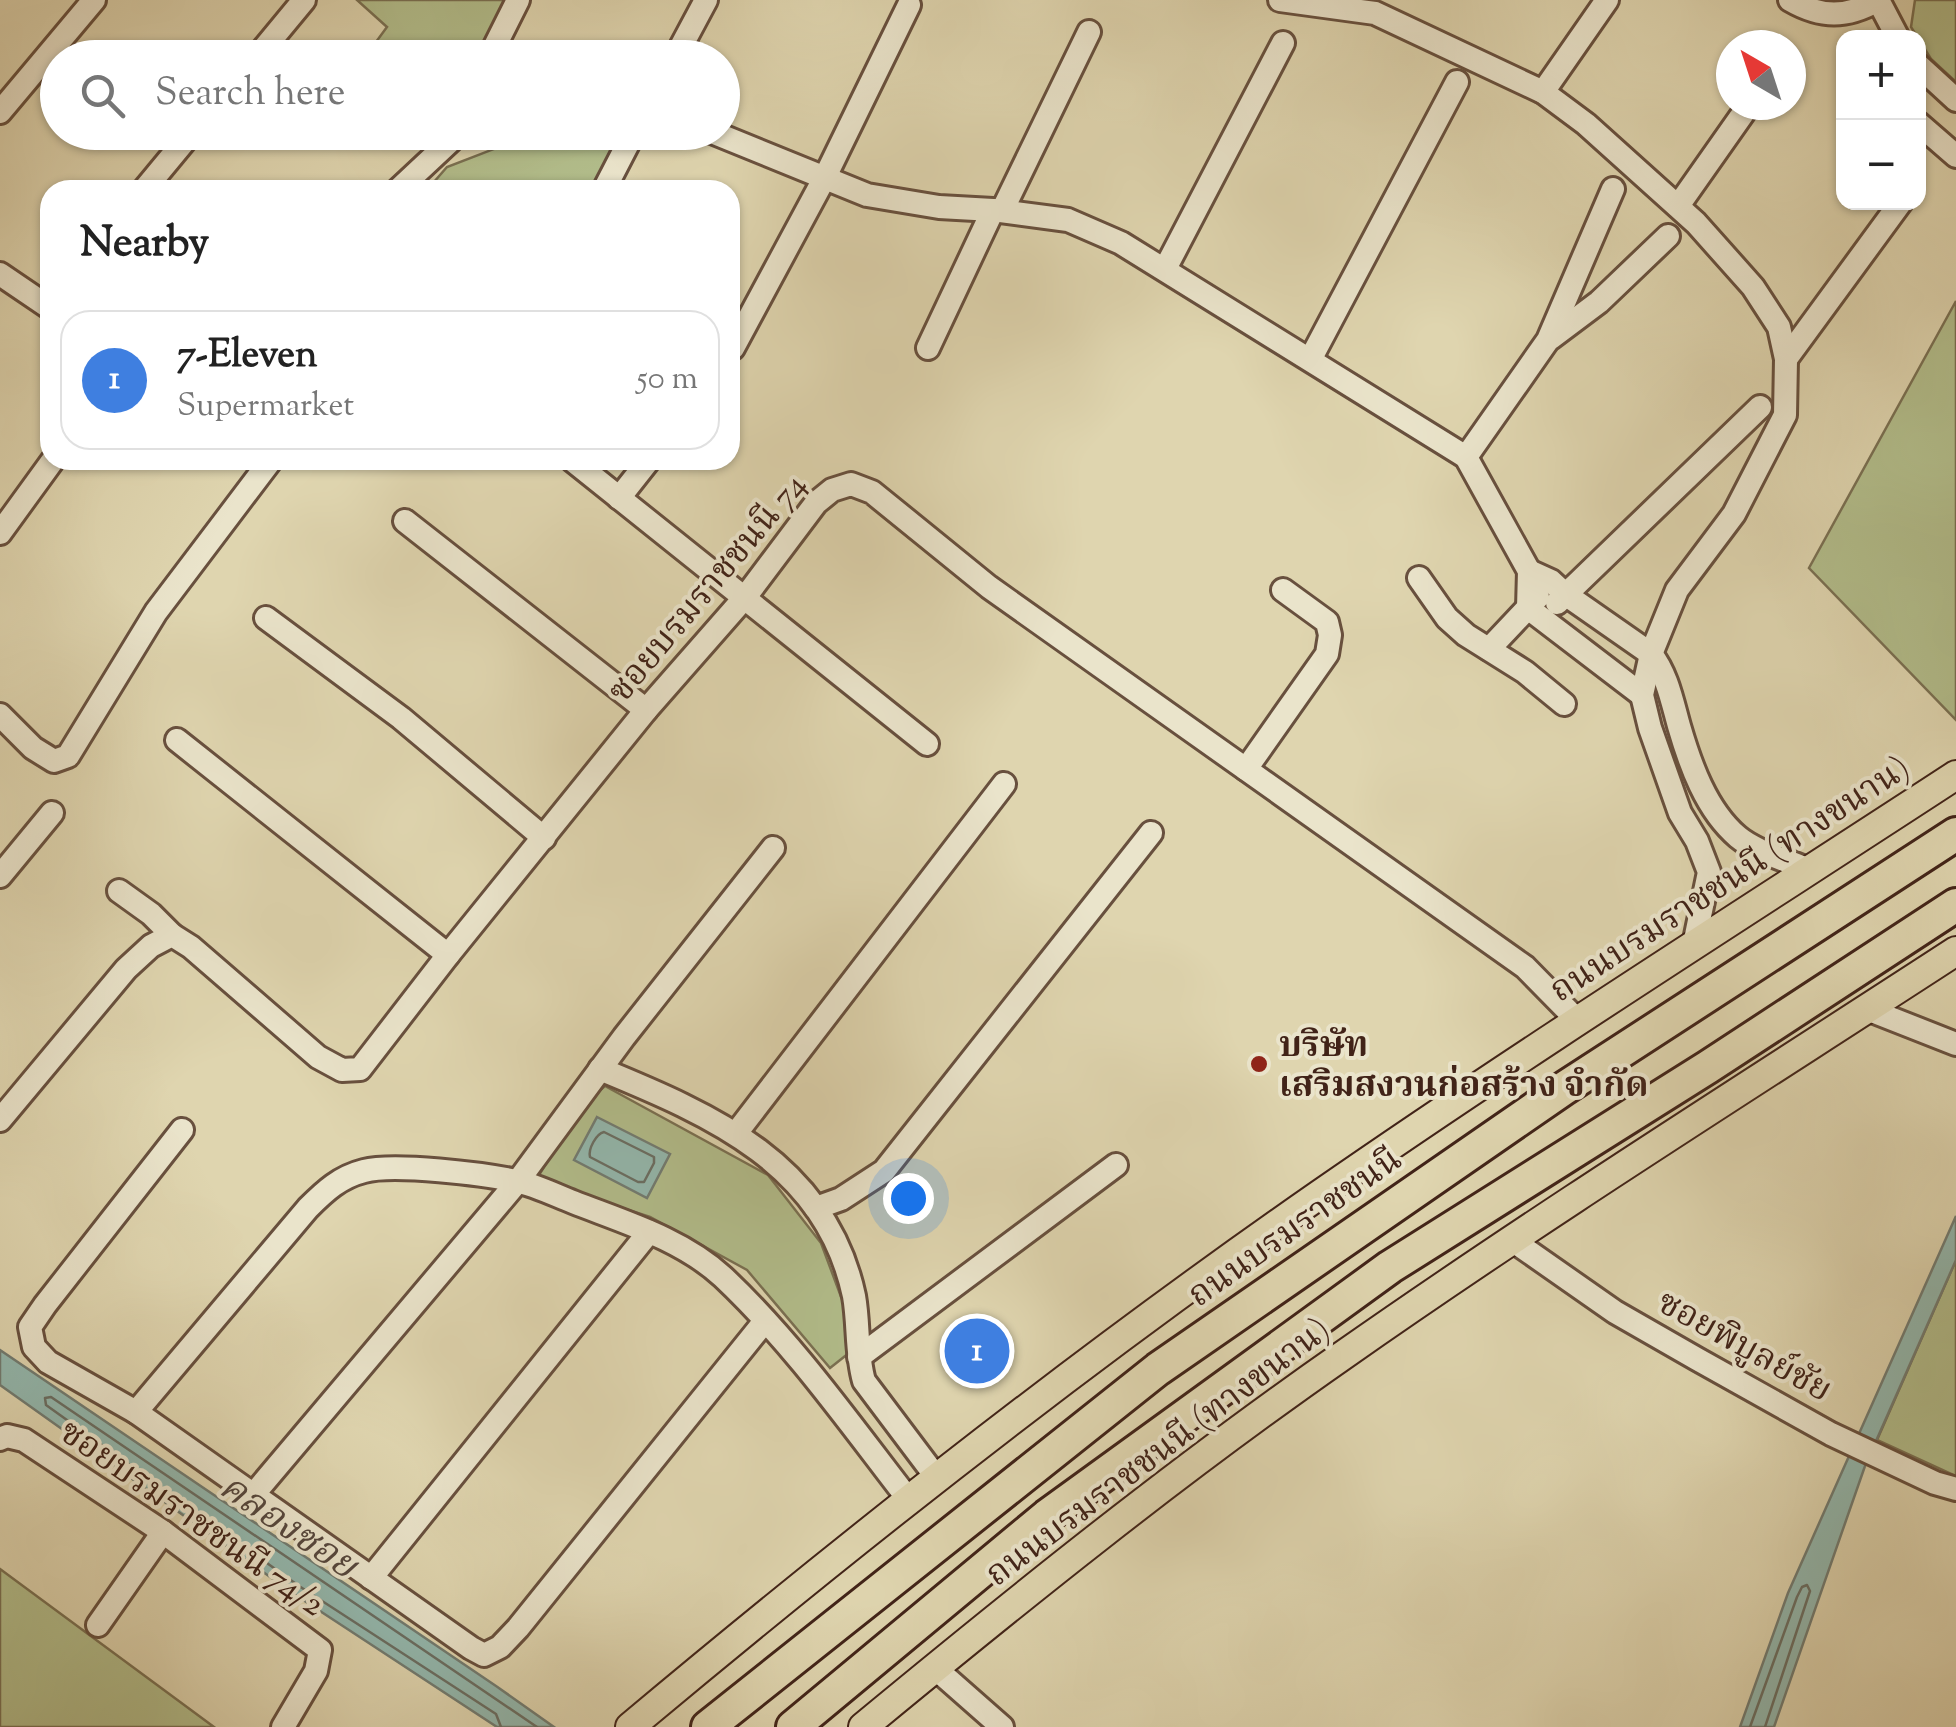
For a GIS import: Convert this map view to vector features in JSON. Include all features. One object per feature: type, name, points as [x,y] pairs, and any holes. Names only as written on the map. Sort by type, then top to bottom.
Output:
[{"type":"highway","name":"ถนนบรมราชชนนี","points":[[708,1727],[1158,1369],[1564,1089],[1956,834]]},
{"type":"highway","points":[[793,1727],[1048,1516],[1390,1266],[1708,1067],[1956,905]]},
{"type":"main road","name":"ถนนบรมราชชนนี (ทางขนาน)","points":[[630,1727],[937,1478],[1314,1198],[1956,774]]},
{"type":"main road","name":"ถนนบรมราชชนนี (ทางขนาน)","points":[[863,1727],[1339,1358],[1732,1094],[1956,951]]},
{"type":"street","points":[[60,40],[94,0]]},
{"type":"street","points":[[271,40],[304,0]]},
{"type":"street","points":[[498,40],[518,0]]},
{"type":"street","points":[[684,40],[706,0]]},
{"type":"street","points":[[1280,0],[1382,6],[1543,92],[1586,124],[1678,206],[1754,287],[1779,328],[1786,359],[1785,415],[1734,514],[1676,590],[1650,654],[1642,695],[1680,813],[1709,872],[1694,944]]},
{"type":"street","points":[[1543,92],[1606,0]]},
{"type":"street","points":[[1790,0],[1810,12],[1840,16],[1860,11],[1878,0],[1894,30]]},
{"type":"street","points":[[740,335],[825,177],[909,5]]},
{"type":"street","points":[[1840,16],[1848,30]]},
{"type":"street","points":[[928,348],[1089,32]]},
{"type":"street","points":[[1165,269],[1283,43]]},
{"type":"street","points":[[0,112],[40,64]]},
{"type":"street","points":[[1926,72],[1956,100]]},
{"type":"street","points":[[1311,358],[1457,82]]},
{"type":"street","points":[[1678,206],[1738,120]]},
{"type":"street","points":[[1926,129],[1956,156]]},
{"type":"street","points":[[740,143],[867,195],[1068,220],[1121,243],[1311,358],[1466,456],[1529,571],[1535,615],[1642,695]]},
{"type":"street","points":[[152,180],[177,150]]},
{"type":"street","points":[[409,180],[441,150]]},
{"type":"street","points":[[609,180],[625,150]]},
{"type":"street","points":[[1466,456],[1548,340],[1613,189]]},
{"type":"street","points":[[1786,359],[1895,210]]},
{"type":"street","points":[[1548,340],[1599,302],[1668,236]]},
{"type":"street","points":[[0,274],[40,301]]},
{"type":"street","points":[[1489,649],[1535,615],[1558,587],[1760,406]]},
{"type":"street","points":[[0,534],[46,470]]},
{"type":"street","points":[[0,716],[33,748],[54,761],[68,756],[156,612],[264,470]]},
{"type":"street","points":[[584,470],[927,744]]},
{"type":"street","points":[[619,498],[640,470]]},
{"type":"street","name":"ซอยบรมราชชนนี 74","points":[[172,935],[191,946],[318,1057],[342,1070],[360,1068],[646,710],[746,596],[816,503],[832,490],[850,484],[872,492],[989,587],[1525,967],[1578,1021]]},
{"type":"street","points":[[405,521],[646,710]]},
{"type":"street","points":[[1529,571],[1558,587],[1650,654],[1659,664],[1688,757],[1707,796],[1740,839],[1809,870]]},
{"type":"street","points":[[1419,578],[1447,618],[1564,704]]},
{"type":"street","points":[[1246,769],[1327,654],[1327,622],[1283,590]]},
{"type":"street","points":[[266,618],[401,718],[544,838]]},
{"type":"street","points":[[177,740],[448,954]]},
{"type":"street","points":[[737,1132],[1004,784]]},
{"type":"street","points":[[1680,813],[1707,796]]},
{"type":"street","points":[[0,876],[52,813]]},
{"type":"street","points":[[816,1208],[841,1200],[884,1172],[1151,834]]},
{"type":"street","points":[[253,1495],[518,1181],[773,848]]},
{"type":"street","points":[[0,1120],[126,968],[151,946],[172,935],[119,891]]},
{"type":"street","points":[[1867,1008],[1956,1044]]},
{"type":"street","points":[[600,1069],[680,1102],[737,1132],[776,1163],[816,1208],[835,1241],[854,1296],[864,1380],[937,1478]]},
{"type":"street","points":[[182,1130],[30,1327],[34,1346],[48,1362],[136,1412],[470,1648],[484,1654],[500,1647],[765,1321]]},
{"type":"street","points":[[860,1356],[1116,1164]]},
{"type":"street","points":[[136,1412],[334,1182],[366,1170],[404,1168],[518,1181],[690,1252],[721,1275],[765,1321],[909,1500]]},
{"type":"street","points":[[371,1578],[649,1232]]},
{"type":"street","name":"ซอยพิบูลย์ชัย","points":[[1512,1240],[1615,1312],[1832,1434],[1956,1489]]},
{"type":"street","points":[[833,1403],[864,1380]]},
{"type":"street","name":"ซอยบรมราชชนนี 74/2","points":[[0,1439],[8,1436],[24,1440],[163,1532],[320,1650],[316,1671],[283,1727]]},
{"type":"street","points":[[98,1624],[163,1532]]},
{"type":"street","points":[[935,1668],[1002,1727]]},
{"type":"green space","points":[[357,0],[507,0],[487,40],[377,40],[387,27]]},
{"type":"green space","points":[[1915,0],[1956,0],[1956,82],[1926,51],[1926,30],[1911,27]]},
{"type":"green space","points":[[491,150],[615,150],[602,180],[436,180],[447,167]]},
{"type":"green space","points":[[1956,301],[1956,720],[1809,568]]},
{"type":"green space","points":[[605,1086],[768,1175],[821,1243],[859,1345],[830,1368],[747,1270],[650,1217],[536,1180],[580,1107]]},
{"type":"green space","points":[[1956,1260],[1956,1476],[1877,1440]]},
{"type":"green space","points":[[0,1569],[214,1727],[0,1727]]},
{"type":"water","points":[[597,1117],[670,1154],[647,1198],[574,1160]]},
{"type":"water","points":[[1956,1216],[1956,1260],[1865,1466],[1774,1727],[1740,1727],[1788,1593]]},
{"type":"water","points":[[0,1350],[554,1727],[497,1727],[294,1594],[0,1385]]},
{"type":"place","name":"บริษัท เสริมสงวนก่อสร้าง จำกัด","points":[[1259,1064]]},
{"type":"place","name":"7-Eleven","points":[[977,1351]]},
{"type":"water label","name":"คลองซอย","points":[[289,1525]]}]
